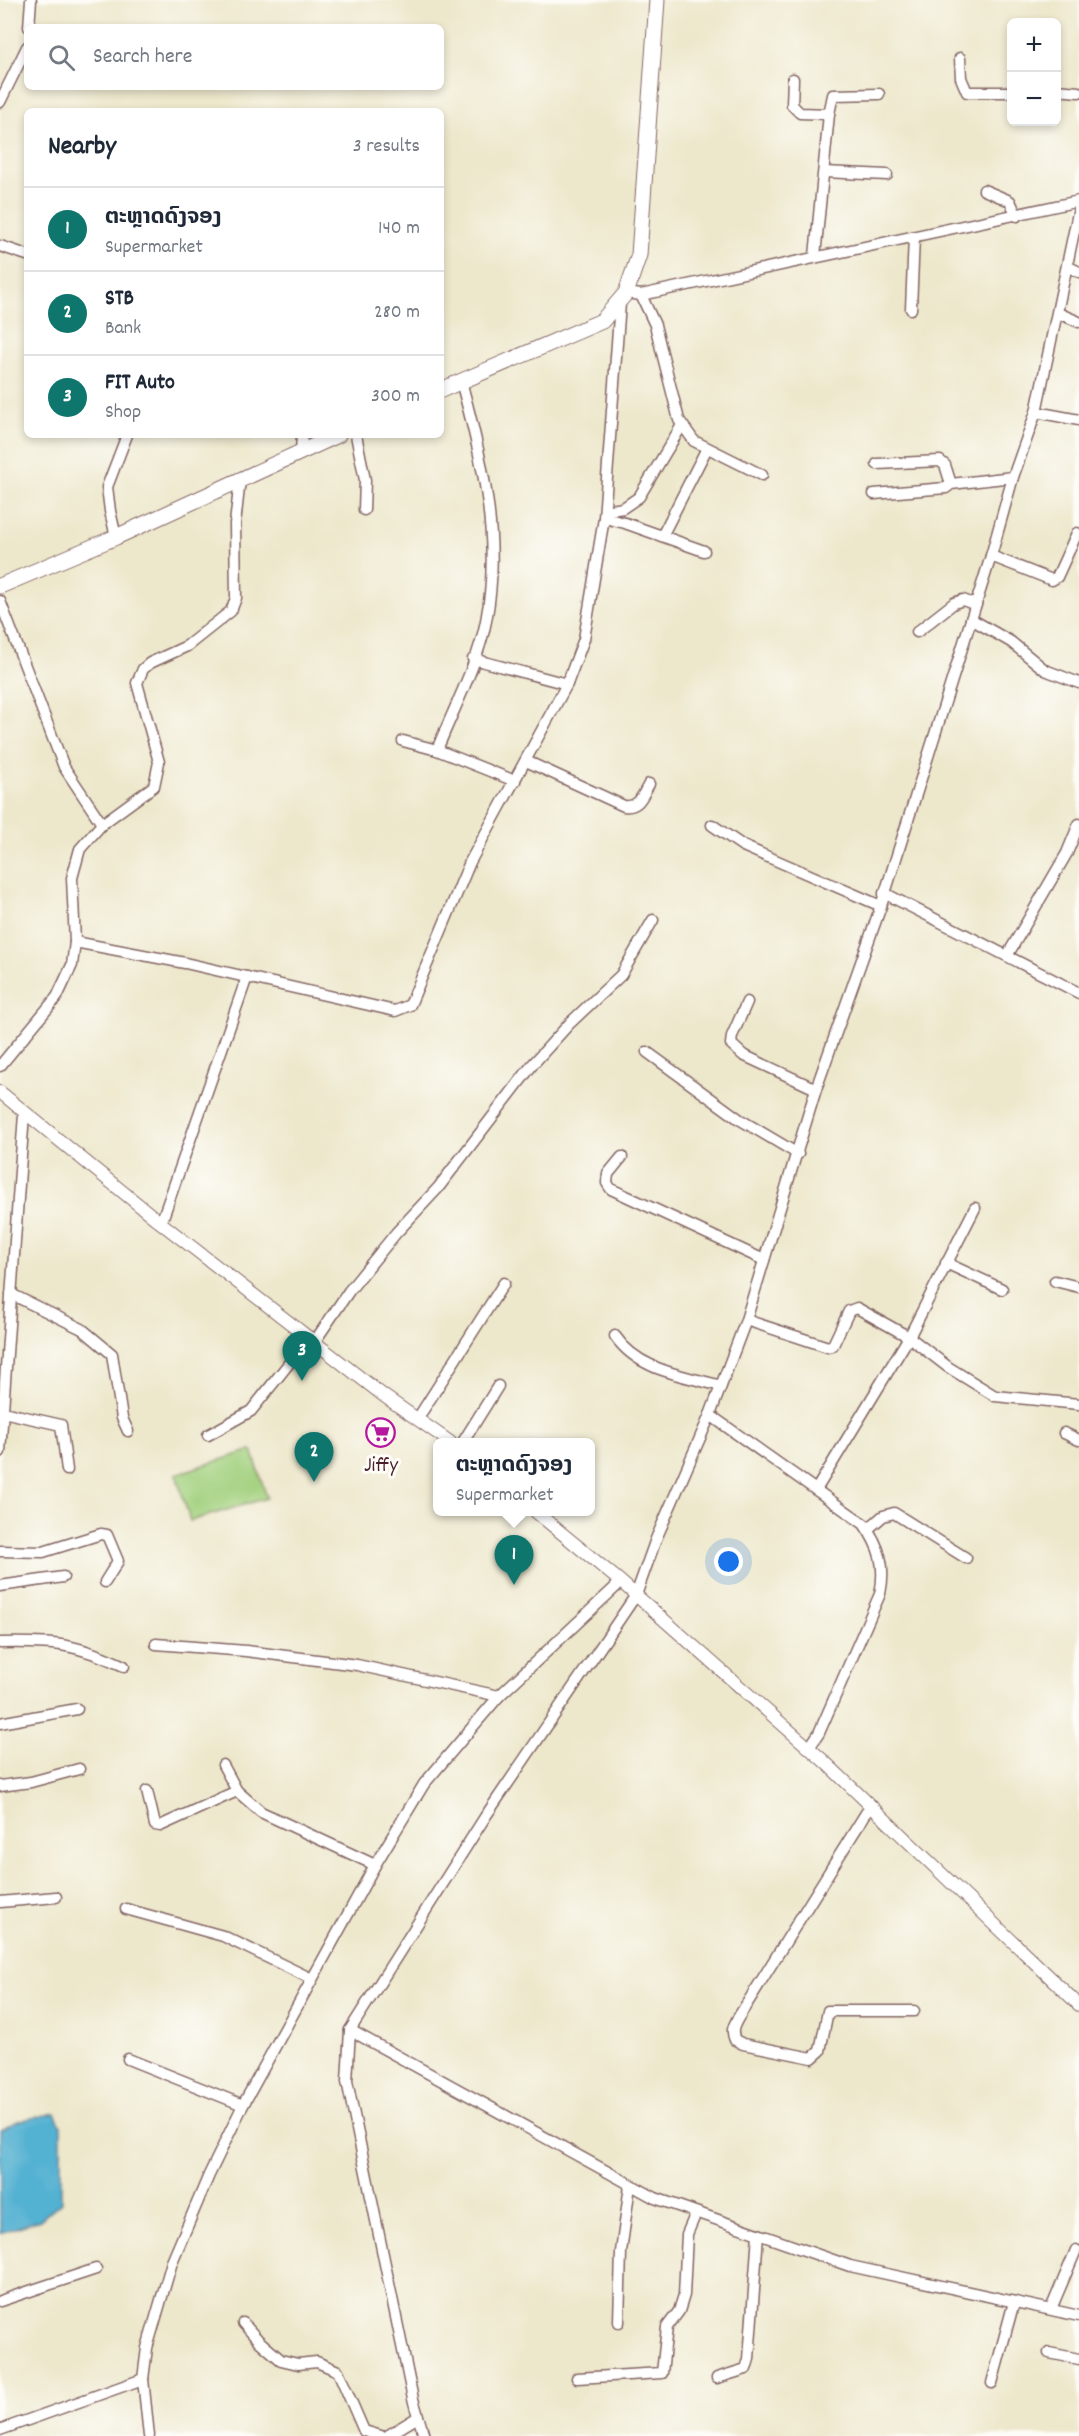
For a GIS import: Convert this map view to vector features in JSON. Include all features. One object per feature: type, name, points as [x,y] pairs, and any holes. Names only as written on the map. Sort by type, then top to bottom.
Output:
[{"type":"main road","points":[[444,389],[602,321],[629,297],[639,255],[657,0]]},
{"type":"main road","points":[[0,586],[116,537],[331,438]]},
{"type":"street","points":[[29,24],[31,0]]},
{"type":"street","points":[[0,102],[24,53]]},
{"type":"street","points":[[960,58],[961,78],[967,92],[1007,92]]},
{"type":"street","points":[[793,79],[792,105],[800,113],[829,114]]},
{"type":"street","points":[[1061,90],[1079,92]]},
{"type":"street","points":[[816,256],[829,114],[835,94],[879,94]]},
{"type":"street","points":[[824,172],[887,176]]},
{"type":"street","points":[[984,190],[1010,201],[1017,216]]},
{"type":"street","points":[[629,297],[1079,201]]},
{"type":"street","points":[[424,2436],[418,2417],[347,2081],[350,2030],[485,1817],[636,1595],[656,1539],[710,1415],[746,1320],[816,1089],[880,906],[972,619],[1013,477],[1036,412],[1079,208]]},
{"type":"street","points":[[911,309],[914,237]]},
{"type":"street","points":[[0,246],[24,254]]},
{"type":"street","points":[[1067,266],[1079,272]]},
{"type":"street","points":[[629,297],[655,325],[682,425],[694,441],[737,460],[762,476]]},
{"type":"street","points":[[75,942],[247,977],[395,1011],[403,1010],[410,1005],[470,862],[567,684],[584,639],[605,515],[629,297]]},
{"type":"street","points":[[1058,313],[1079,322]]},
{"type":"street","points":[[437,750],[486,623],[492,573],[493,542],[479,445],[461,381]]},
{"type":"street","points":[[1036,412],[1079,420]]},
{"type":"street","points":[[605,515],[623,508],[639,497],[682,425]]},
{"type":"street","points":[[116,537],[107,487],[126,438]]},
{"type":"street","points":[[301,452],[302,438]]},
{"type":"street","points":[[357,438],[364,480],[364,510]]},
{"type":"street","points":[[662,536],[707,448]]},
{"type":"street","points":[[877,464],[940,461],[945,465],[951,484]]},
{"type":"street","points":[[874,494],[946,488],[951,484],[1013,477]]},
{"type":"street","points":[[0,1066],[57,998],[72,965],[75,942],[74,865],[80,849],[102,824],[154,786],[157,779],[159,762],[137,691],[139,676],[150,663],[169,656],[195,640],[226,616],[234,605],[237,590],[235,524],[240,480]]},
{"type":"street","points":[[605,515],[704,551]]},
{"type":"street","points":[[991,556],[1052,580],[1057,576],[1077,533]]},
{"type":"street","points":[[917,632],[954,603],[963,600],[976,605]]},
{"type":"street","points":[[0,601],[64,767],[102,824]]},
{"type":"street","points":[[972,619],[1011,642],[1045,670],[1079,683]]},
{"type":"street","points":[[473,659],[567,684]]},
{"type":"street","points":[[403,741],[437,750],[515,780]]},
{"type":"street","points":[[526,761],[624,806],[632,807],[639,803],[649,784]]},
{"type":"street","points":[[1007,956],[1066,853],[1079,824]]},
{"type":"street","points":[[712,825],[743,846],[880,906]]},
{"type":"street","points":[[884,893],[1079,993]]},
{"type":"street","points":[[208,1435],[251,1411],[313,1339],[396,1233],[438,1188],[533,1064],[570,1023],[621,975],[653,920]]},
{"type":"street","points":[[161,1223],[247,977]]},
{"type":"street","points":[[747,1002],[732,1036],[731,1044],[743,1055],[816,1089]]},
{"type":"street","points":[[647,1052],[738,1119],[798,1154]]},
{"type":"street","points":[[0,1092],[161,1223],[384,1396],[444,1438]]},
{"type":"street","points":[[0,1452],[24,1113]]},
{"type":"street","points":[[622,1157],[608,1174],[607,1183],[612,1188],[764,1260]]},
{"type":"street","points":[[816,1490],[909,1337],[975,1208]]},
{"type":"street","points":[[946,1263],[1002,1289]]},
{"type":"street","points":[[1055,1281],[1079,1287]]},
{"type":"street","points":[[418,1418],[504,1283]]},
{"type":"street","points":[[11,1294],[82,1329],[112,1354],[122,1418],[128,1431]]},
{"type":"street","points":[[746,1320],[828,1347],[833,1345],[849,1311],[857,1308],[909,1337],[948,1367],[995,1396],[1079,1404]]},
{"type":"street","points":[[615,1336],[630,1355],[645,1365],[721,1386]]},
{"type":"street","points":[[466,1438],[498,1386]]},
{"type":"street","points":[[3,1413],[61,1425],[67,1470]]},
{"type":"street","points":[[710,1415],[864,1524],[882,1559],[884,1575],[880,1594],[819,1733],[809,1748]]},
{"type":"street","points":[[1064,1433],[1079,1440]]},
{"type":"street","points":[[868,1529],[883,1516],[894,1514],[966,1558]]},
{"type":"street","points":[[541,1516],[621,1582],[809,1748],[1079,2005]]},
{"type":"street","points":[[0,1551],[43,1552],[101,1534],[107,1535],[118,1561],[105,1582]]},
{"type":"street","points":[[0,1586],[63,1577]]},
{"type":"street","points":[[149,2436],[143,2379],[147,2348],[172,2262],[209,2175],[243,2105],[375,1865],[424,1784],[499,1696],[621,1582]]},
{"type":"street","points":[[0,1643],[51,1642],[74,1646],[124,1666]]},
{"type":"street","points":[[156,1644],[246,1651],[357,1665],[499,1696]]},
{"type":"street","points":[[0,1723],[77,1708]]},
{"type":"street","points":[[223,1765],[237,1791],[261,1812],[375,1865]]},
{"type":"street","points":[[0,1786],[31,1782],[79,1769]]},
{"type":"street","points":[[147,1791],[153,1820],[155,1825],[160,1826],[237,1791]]},
{"type":"street","points":[[871,1805],[738,2018],[732,2028],[733,2035],[735,2040],[743,2044],[812,2058],[820,2051],[828,2011],[914,2011]]},
{"type":"street","points":[[0,1902],[56,1897]]},
{"type":"street","points":[[126,1909],[223,1936],[312,1979]]},
{"type":"street","points":[[350,2030],[655,2198],[850,2265],[1079,2316]]},
{"type":"street","points":[[128,2059],[243,2105]]},
{"type":"street","points":[[619,2322],[621,2253],[630,2185]]},
{"type":"street","points":[[577,2378],[662,2373],[667,2327],[679,2312],[684,2295],[687,2234],[696,2213]]},
{"type":"street","points":[[717,2378],[746,2369],[749,2359],[758,2234]]},
{"type":"street","points":[[1051,2310],[1076,2250]]},
{"type":"street","points":[[0,2301],[96,2269]]},
{"type":"street","points":[[992,2383],[1014,2302]]},
{"type":"street","points":[[243,2323],[259,2342],[281,2360],[298,2364],[317,2362],[338,2371],[364,2431],[381,2436]]},
{"type":"street","points":[[1049,2353],[1079,2359]]},
{"type":"street","points":[[0,2430],[143,2379]]},
{"type":"street","points":[[387,2436],[418,2417]]},
{"type":"green space","points":[[252,1450],[267,1498],[190,1521],[176,1474]]},
{"type":"water","points":[[55,2113],[61,2126],[61,2202],[40,2220],[0,2233],[0,2130],[18,2121]]},
{"type":"place","name":"FIT Auto","points":[[302,1381]]},
{"type":"place","name":"Jiffy","points":[[381,1433]]},
{"type":"place","name":"STB","points":[[314,1482]]},
{"type":"place","name":"ຕະຫຼາດດົງຈອງ","points":[[514,1585]]}]
